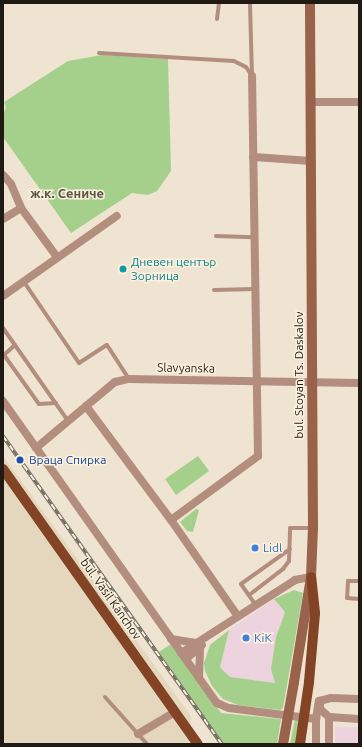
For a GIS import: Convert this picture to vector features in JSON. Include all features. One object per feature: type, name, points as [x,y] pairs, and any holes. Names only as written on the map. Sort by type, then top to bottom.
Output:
[{"type":"main road","name":"bul. Vasil Kanchov","points":[[3,469],[196,742]]},
{"type":"main road","points":[[300,744],[309,682],[315,613],[311,578]]},
{"type":"street","name":"bul. Stoyan Ts. Daskalov","points":[[283,744],[311,578],[313,528],[310,3]]},
{"type":"street","points":[[171,520],[258,456],[252,76]]},
{"type":"street","points":[[311,102],[359,102]]},
{"type":"street","points":[[253,157],[311,161]]},
{"type":"street","points":[[3,175],[11,184],[21,208],[57,257]]},
{"type":"street","points":[[3,219],[21,208]]},
{"type":"street","points":[[3,296],[117,216]]},
{"type":"street","name":"Slavyanska","points":[[36,448],[115,382],[130,379],[359,383]]},
{"type":"street","points":[[3,401],[217,703],[229,708],[316,719]]},
{"type":"street","points":[[86,406],[171,520],[201,566],[237,615]]},
{"type":"street","points":[[183,656],[237,615],[255,604],[295,580],[311,578]]},
{"type":"street","points":[[171,639],[198,645]]},
{"type":"street","points":[[198,645],[199,678]]},
{"type":"street","points":[[320,701],[331,698],[359,699]]},
{"type":"street","points":[[316,744],[316,719],[320,701]]},
{"type":"street","points":[[320,701],[320,709],[329,717],[359,719]]},
{"type":"street","points":[[138,734],[175,712]]},
{"type":"street","points":[[329,717],[329,744]]},
{"type":"lane","points":[[217,19],[219,3]]},
{"type":"lane","points":[[250,3],[252,76]]},
{"type":"lane","points":[[99,53],[234,61],[246,67],[252,76]]},
{"type":"lane","points":[[216,236],[254,237]]},
{"type":"lane","points":[[24,282],[79,363],[107,345],[130,379]]},
{"type":"lane","points":[[214,290],[255,289]]},
{"type":"lane","points":[[3,328],[68,420]]},
{"type":"lane","points":[[15,345],[4,354],[39,404],[56,403]]},
{"type":"lane","points":[[249,595],[283,569],[289,561],[290,528],[313,528]]},
{"type":"lane","points":[[255,604],[241,584],[290,549]]},
{"type":"lane","points":[[359,581],[348,580],[347,598],[359,599]]},
{"type":"lane","points":[[105,697],[147,744]]},
{"type":"shaded area","points":[[3,456],[191,716],[190,744],[3,744]]},
{"type":"shaded area","points":[[274,599],[285,612],[276,637],[275,683],[230,677],[220,666],[229,630]]},
{"type":"shaded area","points":[[335,727],[359,727],[359,744],[335,744]]},
{"type":"green space","points":[[102,55],[168,59],[171,171],[157,191],[148,195],[132,193],[71,233],[3,137],[3,114],[6,108],[4,102],[68,61]]},
{"type":"green space","points":[[198,456],[209,471],[176,495],[165,479]]},
{"type":"green space","points":[[196,509],[199,510],[193,532],[187,531],[180,522]]},
{"type":"green space","points":[[294,590],[303,593],[283,708],[280,710],[238,705],[223,699],[212,686],[205,671],[204,663],[210,645],[229,630],[220,667],[230,677],[275,683],[271,669],[276,637],[285,612],[274,599]]},
{"type":"green space","points":[[171,644],[221,713],[281,719],[277,744],[224,744],[159,652]]},
{"type":"green space","points":[[295,719],[300,719],[297,744],[290,744]]},
{"type":"railway","points":[[3,436],[222,744]]},
{"type":"place","name":"Дневен център Зорница","points":[[123,269]]},
{"type":"place","name":"Враца Спирка","points":[[20,460]]},
{"type":"place","name":"Lidl","points":[[255,548]]},
{"type":"place","name":"KiK","points":[[246,638]]},
{"type":"district","name":"ж.к. Сениче","points":[[67,193]]}]
